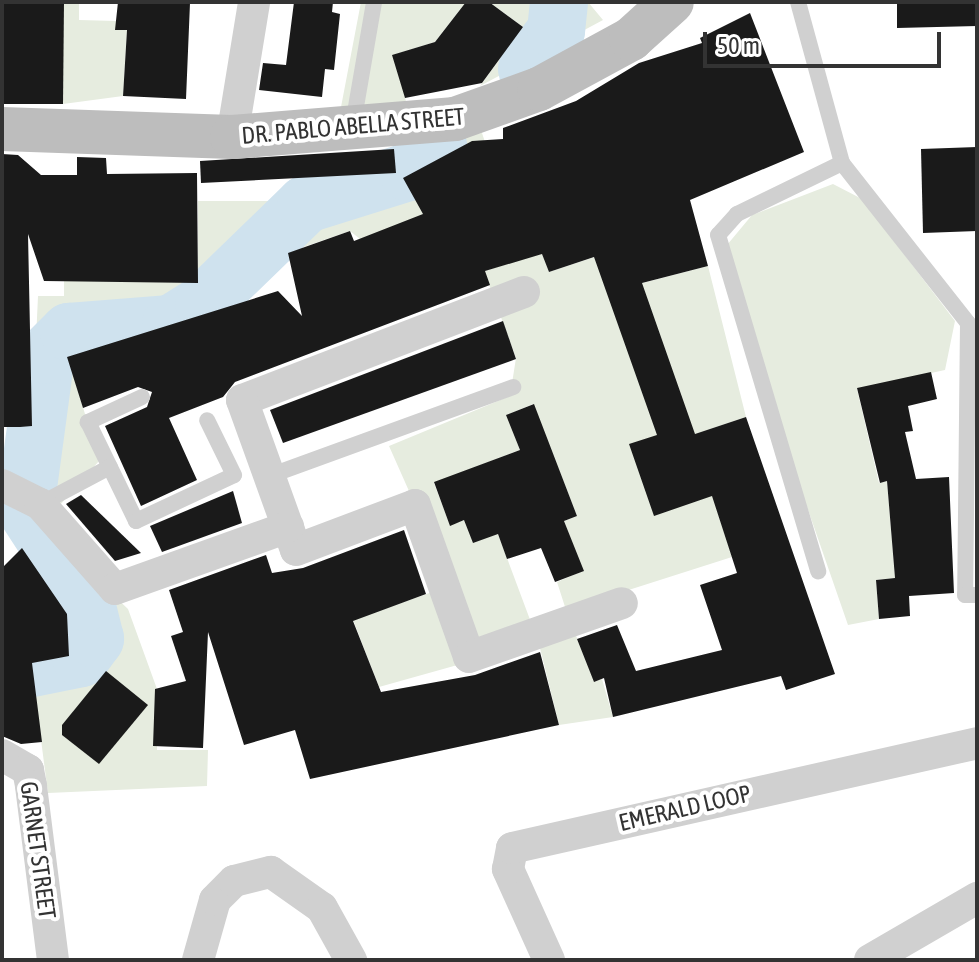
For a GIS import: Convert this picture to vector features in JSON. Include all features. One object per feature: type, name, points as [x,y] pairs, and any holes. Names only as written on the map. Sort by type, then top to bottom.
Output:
[{"type":"street","points":[[232,137],[254,2]]},
{"type":"street","name":"DR. PABLO ABELLA STREET","points":[[2,129],[232,137],[352,129],[483,112],[631,39],[672,2]]},
{"type":"street","points":[[524,292],[242,400],[296,550],[415,505],[469,657],[622,603]]},
{"type":"street","points":[[2,485],[40,504],[115,589],[288,527]]},
{"type":"street","name":"EMERALD LOOP","points":[[549,960],[508,869],[512,848],[977,743]]},
{"type":"street","name":"GARNET STREET","points":[[2,755],[28,770],[53,960]]},
{"type":"street","points":[[198,960],[215,900],[234,881],[271,872],[322,908],[351,960]]},
{"type":"street","points":[[870,960],[977,898]]},
{"type":"lane","points":[[352,129],[374,2]]},
{"type":"lane","points":[[798,2],[842,163],[968,323],[965,595],[977,595]]},
{"type":"lane","points":[[818,571],[718,235],[737,214],[842,163]]},
{"type":"lane","points":[[269,476],[513,387]]},
{"type":"lane","points":[[142,397],[88,422],[136,521],[234,475],[207,420]]},
{"type":"lane","points":[[40,504],[110,467]]},
{"type":"shaded area","points":[[57,2],[79,2],[79,20],[116,21],[127,30],[123,96],[63,104]]},
{"type":"shaded area","points":[[361,2],[466,2],[435,42],[396,54],[406,102],[341,107]]},
{"type":"shaded area","points":[[489,2],[588,2],[603,20],[480,86],[523,27]]},
{"type":"shaded area","points":[[482,133],[496,175],[429,218],[360,239],[350,231],[260,262],[212,310],[68,357],[99,461],[60,505],[51,536],[128,609],[157,689],[157,750],[208,750],[207,786],[48,793],[31,664],[74,647],[67,614],[7,526],[21,472],[20,427],[32,426],[38,296],[64,296],[64,281],[198,280],[198,201],[282,201],[305,179],[395,173],[393,143]]},
{"type":"shaded area","points":[[833,184],[862,199],[955,321],[945,370],[857,389],[879,483],[887,481],[895,578],[876,580],[879,619],[848,625],[772,406],[727,245],[752,215]]},
{"type":"shaded area","points":[[619,249],[635,285],[708,266],[746,417],[693,435],[732,557],[566,610],[557,582],[583,571],[564,521],[577,516],[533,404],[507,415],[520,450],[434,483],[450,525],[464,520],[498,534],[532,625],[476,642],[389,446],[510,396],[516,358],[484,271],[542,253],[549,272]]},
{"type":"shaded area","points":[[435,591],[461,664],[379,687],[353,620]]},
{"type":"shaded area","points":[[575,633],[594,681],[602,679],[613,717],[559,725],[540,648]]},
{"type":"building","points":[[2,2],[64,2],[63,104],[2,104]]},
{"type":"building","points":[[118,2],[190,3],[186,99],[123,96],[127,30],[115,30]]},
{"type":"building","points":[[294,2],[333,2],[332,12],[340,14],[334,70],[325,69],[322,97],[259,90],[263,63],[286,65]]},
{"type":"building","points":[[466,2],[489,2],[523,27],[482,83],[405,98],[392,55],[435,42]]},
{"type":"building","points":[[897,2],[977,2],[977,26],[897,28]]},
{"type":"building","points":[[750,13],[804,152],[690,200],[708,266],[642,283],[695,434],[746,417],[835,674],[786,690],[781,676],[613,717],[604,678],[594,682],[577,639],[617,625],[636,671],[722,650],[700,585],[737,573],[712,496],[654,516],[629,444],[657,435],[594,257],[549,272],[542,254],[485,271],[490,285],[235,382],[223,397],[169,418],[197,480],[141,506],[105,426],[147,407],[152,392],[138,387],[83,408],[67,357],[278,291],[302,316],[288,253],[350,231],[354,241],[423,214],[403,178],[472,141],[503,139],[503,128],[576,101],[639,63],[702,43],[700,38]]},
{"type":"building","points":[[977,147],[977,231],[923,233],[921,149]]},
{"type":"building","points":[[394,149],[396,173],[201,183],[200,161]]},
{"type":"building","points":[[2,154],[18,155],[41,175],[77,175],[77,157],[106,158],[107,174],[197,173],[198,283],[44,281],[28,234],[32,426],[2,427]]},
{"type":"building","points":[[503,321],[516,359],[283,443],[270,410]]},
{"type":"building","points":[[931,372],[937,399],[908,406],[913,431],[905,432],[916,479],[949,477],[954,593],[909,596],[910,616],[879,619],[876,580],[895,578],[887,481],[880,483],[857,388]]},
{"type":"building","points":[[534,404],[577,516],[564,521],[584,571],[555,582],[541,548],[507,559],[498,534],[473,543],[464,520],[450,526],[434,482],[520,450],[506,415]]},
{"type":"building","points":[[233,491],[242,523],[162,552],[150,526]]},
{"type":"building","points":[[81,495],[141,553],[115,561],[66,504]]},
{"type":"building","points":[[404,530],[426,594],[353,621],[381,692],[475,675],[540,652],[559,725],[310,779],[295,730],[244,745],[208,632],[203,748],[153,746],[155,689],[186,681],[171,636],[183,632],[169,590],[266,555],[272,573],[303,568]]},
{"type":"building","points":[[22,548],[67,614],[69,656],[32,663],[42,742],[21,744],[2,736],[2,568]]},
{"type":"building","points":[[106,671],[148,705],[99,764],[62,735],[62,725]]},
{"type":"waterway","points":[[527,69],[556,31],[559,2]]},
{"type":"waterway","points":[[29,480],[46,355],[69,332],[171,324],[204,303],[306,204],[408,172],[438,146]]},
{"type":"waterway","points":[[2,674],[81,658],[95,639],[86,602],[28,513]]}]
